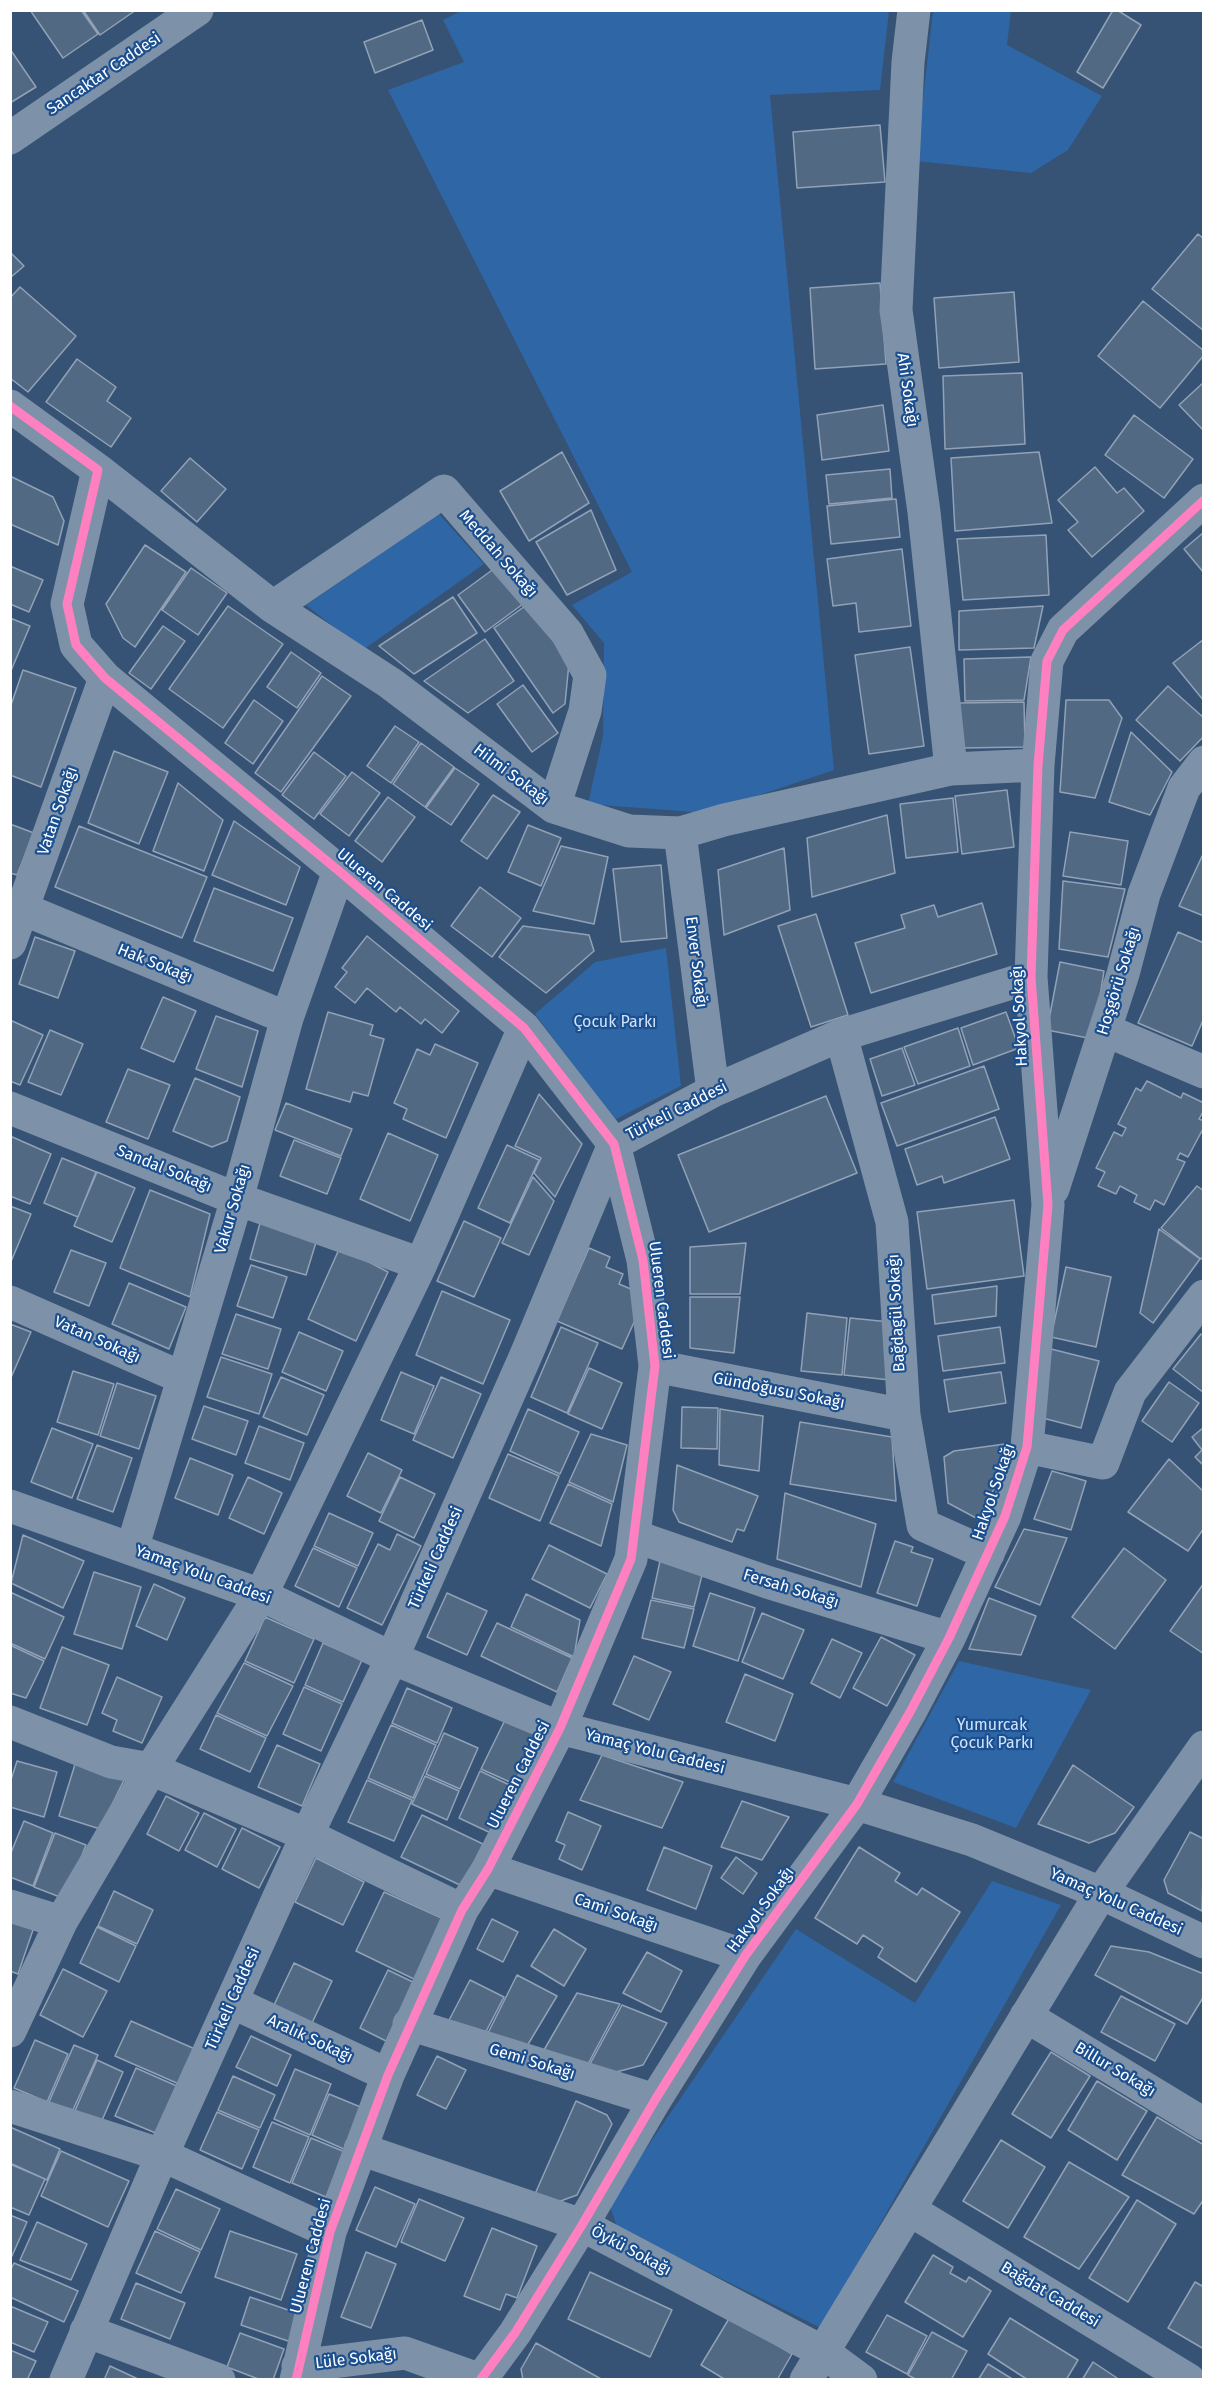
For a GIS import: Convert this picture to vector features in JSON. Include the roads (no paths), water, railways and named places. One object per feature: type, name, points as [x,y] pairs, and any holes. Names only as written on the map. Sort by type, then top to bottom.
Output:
[{"type":"street","name":"Sancaktar Caddesi","points":[[10,138],[197,10]]},
{"type":"street","name":"Ahi Sokağı","points":[[914,10],[908,62],[896,310],[924,512],[951,769]]},
{"type":"street","points":[[10,406],[98,470]]},
{"type":"street","name":"Hilmi Sokağı","points":[[98,470],[273,607],[390,683],[554,807],[628,831],[680,833],[724,820],[951,769],[1038,765]]},
{"type":"street","name":"Ulueren Caddesi","points":[[98,470],[67,604],[76,645],[105,678],[339,871],[524,1028],[614,1144],[643,1260],[655,1366],[631,1558],[560,1728],[488,1869],[462,1910],[387,2075],[330,2232],[297,2373]]},
{"type":"street","name":"Meddah Sokağı","points":[[273,607],[444,491],[567,633],[590,675],[585,711],[554,807]]},
{"type":"street","name":"Hakyol Sokağı","points":[[481,2379],[515,2333],[582,2225],[655,2100],[745,1956],[857,1804],[910,1713],[949,1638],[1005,1516],[1027,1447],[1048,1205],[1031,977],[1038,765],[1047,661],[1063,630],[1203,500]]},
{"type":"street","name":"Vatan Sokağı","points":[[10,943],[105,678]]},
{"type":"street","name":"Hoşgörü Sokağı","points":[[1048,1205],[1123,974],[1144,894],[1184,788],[1203,762]]},
{"type":"street","name":"Enver Sokağı","points":[[680,833],[712,1091]]},
{"type":"street","name":"Vakur Sokağı","points":[[132,1549],[237,1198],[287,1018],[339,871]]},
{"type":"street","name":"Hak Sokağı","points":[[23,909],[287,1018]]},
{"type":"street","name":"Türkeli Caddesi","points":[[66,2379],[162,2155],[307,1835],[392,1658],[521,1366],[614,1144],[712,1091],[840,1035],[1031,977]]},
{"type":"street","points":[[10,2031],[61,1922],[151,1769],[261,1595],[421,1264],[524,1028]]},
{"type":"street","points":[[1105,1030],[1203,1072]]},
{"type":"street","name":"Bağdagül Sokağı","points":[[840,1035],[892,1222],[904,1415],[923,1525],[988,1554]]},
{"type":"street","name":"Sandal Sokağı","points":[[10,1108],[237,1198],[421,1264]]},
{"type":"street","points":[[1027,1447],[1103,1463],[1130,1392],[1203,1296]]},
{"type":"street","name":"Vatan Sokağı","points":[[10,1302],[183,1378]]},
{"type":"street","name":"Gündoğusu Sokağı","points":[[655,1366],[904,1415]]},
{"type":"street","name":"Yamaç Yolu Caddesi","points":[[10,1506],[261,1595],[392,1658],[560,1728],[857,1804],[972,1840],[1101,1893],[1203,1942]]},
{"type":"street","name":"Fersah Sokağı","points":[[633,1536],[767,1582],[949,1638]]},
{"type":"street","points":[[10,1722],[111,1762],[151,1769],[307,1835],[462,1910]]},
{"type":"street","points":[[806,2379],[1101,1893],[1203,1748]]},
{"type":"street","name":"Cami Sokağı","points":[[488,1869],[745,1956]]},
{"type":"street","points":[[10,1906],[61,1922]]},
{"type":"street","name":"Aralık Sokağı","points":[[232,2002],[387,2075]]},
{"type":"street","name":"Billur Sokağı","points":[[1026,2016],[1203,2124]]},
{"type":"street","name":"Gemi Sokağı","points":[[409,2024],[655,2100]]},
{"type":"street","points":[[10,2106],[162,2155],[330,2232]]},
{"type":"street","name":"Öykü Sokağı","points":[[360,2149],[582,2225],[823,2352],[861,2379]]},
{"type":"street","name":"Bağdat Caddesi","points":[[910,2210],[1189,2379]]},
{"type":"street","points":[[87,2331],[219,2379]]},
{"type":"street","name":"Lüle Sokağı","points":[[297,2373],[405,2353],[481,2379]]},
{"type":"park label","name":"Çocuk Parkı","points":[[615,1023]]},
{"type":"park label","name":"Yumurcak Çocuk Parkı","points":[[992,1735]]}]
